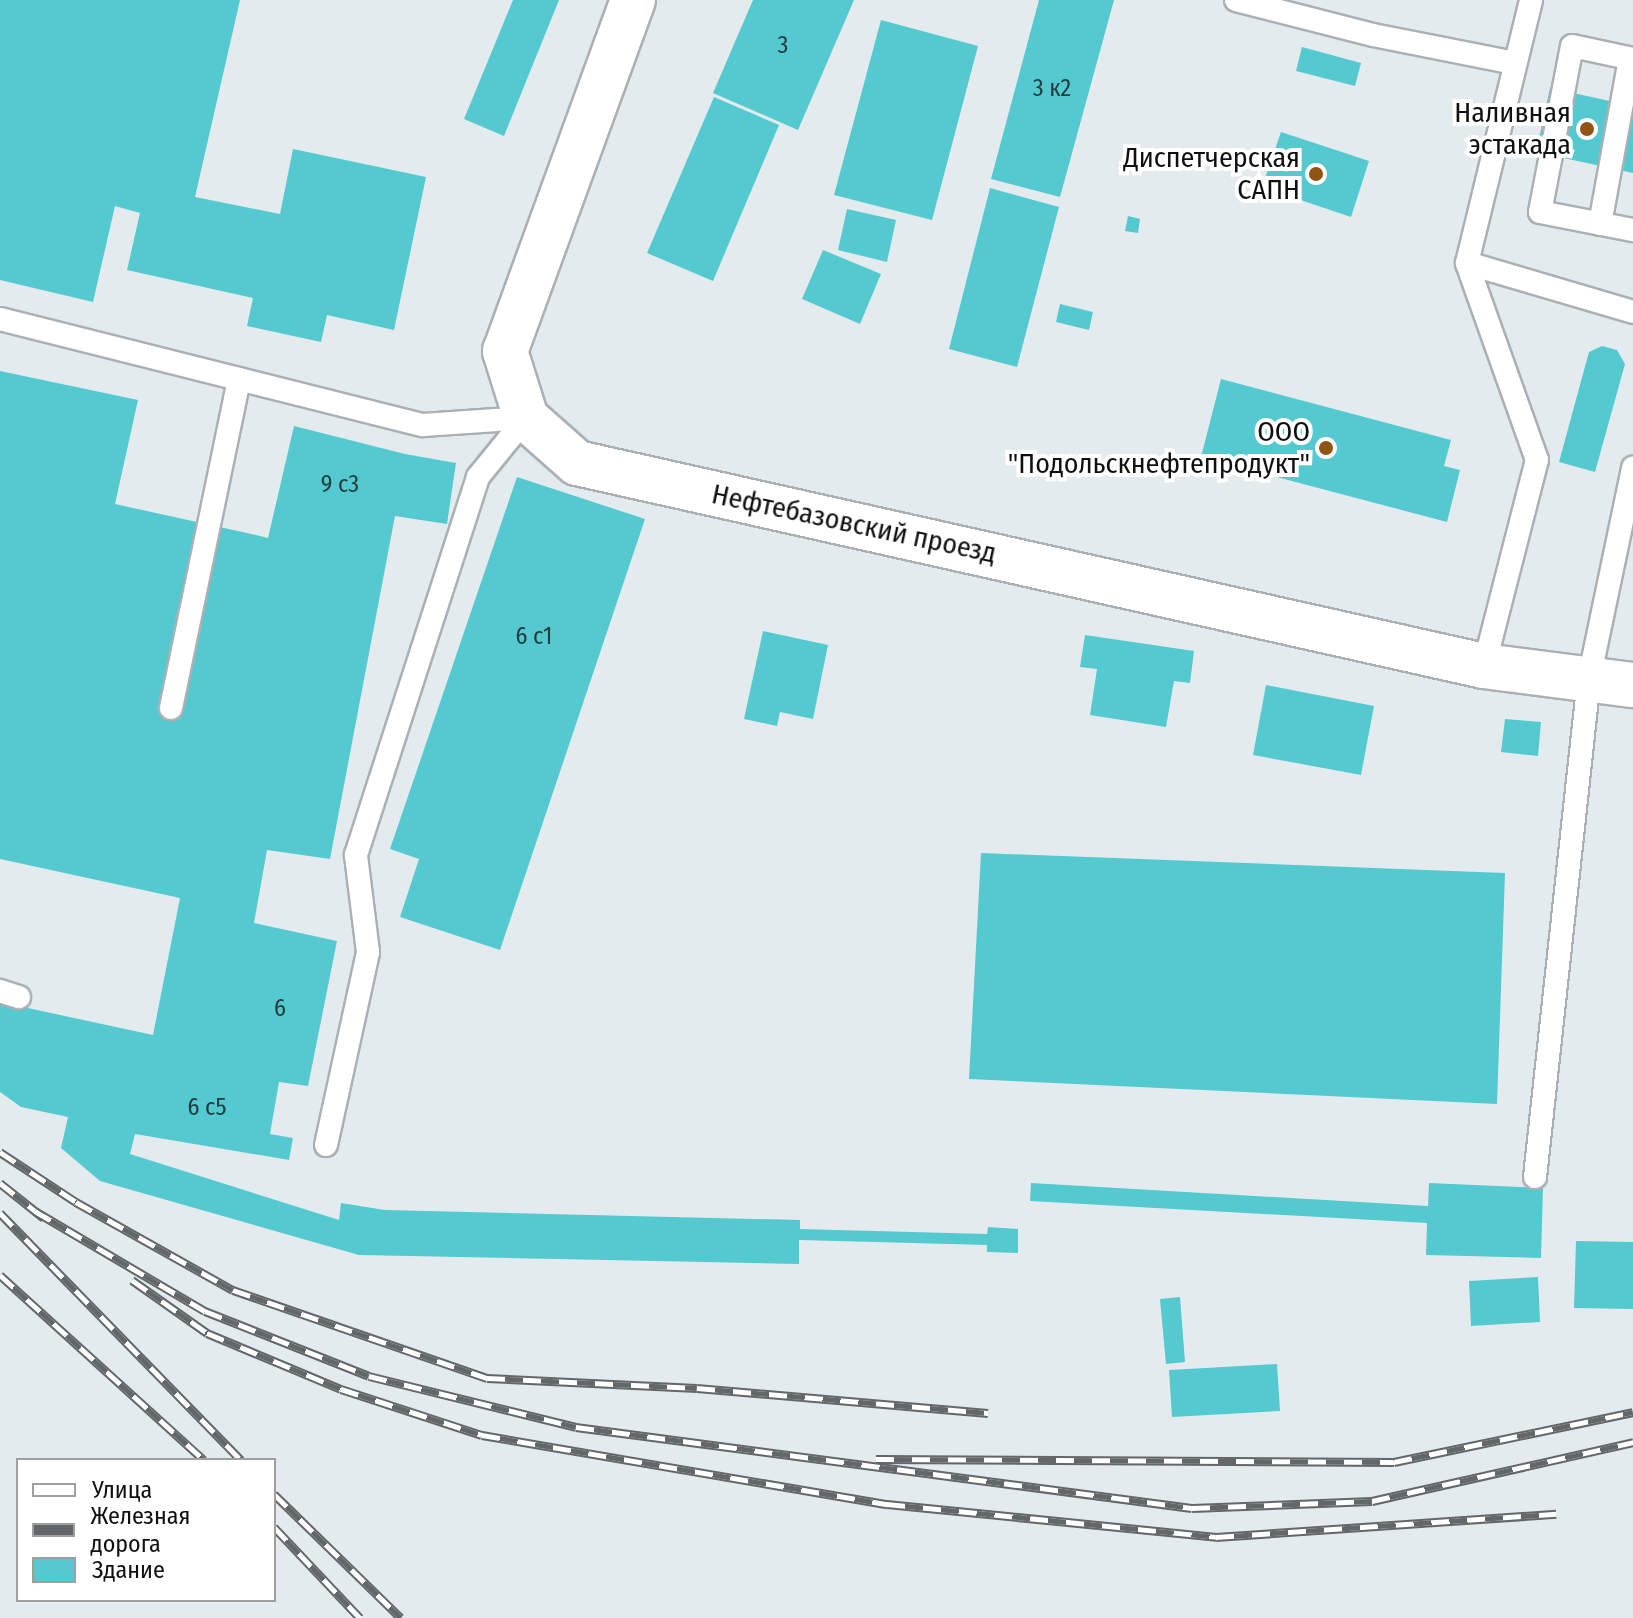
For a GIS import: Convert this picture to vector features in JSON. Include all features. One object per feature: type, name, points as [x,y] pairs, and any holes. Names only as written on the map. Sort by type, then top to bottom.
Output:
[{"type":"street","points":[[526,418],[505,351],[633,0]]},
{"type":"street","name":"Нефтебазовский проезд","points":[[526,418],[577,463],[1484,666],[1633,685]]},
{"type":"lane","points":[[1236,0],[1373,35],[1515,63]]},
{"type":"lane","points":[[1484,666],[1537,460],[1467,263],[1531,0]]},
{"type":"lane","points":[[1600,224],[1632,59],[1572,46],[1540,212],[1600,224],[1633,230]]},
{"type":"lane","points":[[1467,263],[1633,312]]},
{"type":"lane","points":[[0,319],[423,425],[526,418]]},
{"type":"lane","points":[[171,708],[239,379]]},
{"type":"lane","points":[[326,1145],[368,952],[356,855],[478,477],[526,418]]},
{"type":"lane","points":[[1535,1177],[1589,679],[1633,468]]},
{"type":"building","points":[[0,0],[240,0],[195,197],[280,214],[293,149],[426,177],[394,330],[327,315],[321,342],[247,326],[253,298],[127,270],[140,213],[115,206],[93,302],[0,280]]},
{"type":"building","points":[[513,0],[559,0],[504,136],[464,119]]},
{"type":"building","points":[[753,0],[854,0],[798,130],[713,93]]},
{"type":"building","points":[[1039,0],[1114,0],[1060,197],[991,179]]},
{"type":"building","points":[[881,20],[978,46],[932,220],[834,195]]},
{"type":"building","points":[[1302,47],[1361,63],[1355,86],[1296,71]]},
{"type":"building","name":"Наливная эстакада","points":[[1550,88],[1633,106],[1633,173],[1536,152]]},
{"type":"building","points":[[714,97],[779,125],[713,281],[647,253]]},
{"type":"building","name":"Диспетчерская САПН","points":[[1281,132],[1369,161],[1351,217],[1262,187]]},
{"type":"building","points":[[990,188],[1059,207],[1017,367],[949,349]]},
{"type":"building","points":[[847,209],[896,220],[887,262],[838,250]]},
{"type":"building","points":[[1128,216],[1140,219],[1138,233],[1125,231]]},
{"type":"building","points":[[823,250],[881,274],[860,324],[802,299]]},
{"type":"building","points":[[1060,304],[1093,312],[1089,330],[1056,322]]},
{"type":"building","points":[[1602,346],[1617,350],[1625,364],[1595,472],[1559,462],[1589,352]]},
{"type":"building","points":[[0,371],[138,400],[115,504],[268,538],[294,426],[405,454],[456,463],[447,524],[395,516],[330,859],[267,850],[254,923],[337,941],[308,1086],[279,1082],[270,1134],[293,1138],[289,1160],[135,1134],[130,1154],[339,1220],[341,1203],[385,1210],[800,1220],[800,1229],[987,1234],[988,1227],[1018,1229],[1018,1253],[987,1252],[987,1245],[799,1240],[799,1264],[359,1255],[100,1181],[61,1148],[68,1117],[21,1107],[0,1092],[0,1002],[153,1035],[180,898],[0,859]]},
{"type":"building","name":"ООО \"Подольскнефтепродукт\"","points":[[1221,379],[1451,440],[1444,466],[1460,470],[1447,522],[1201,457]]},
{"type":"building","points":[[517,477],[645,519],[500,950],[400,917],[419,859],[390,849]]},
{"type":"building","points":[[763,631],[828,645],[813,719],[780,712],[777,726],[744,719]]},
{"type":"building","points":[[1085,635],[1194,651],[1190,683],[1174,681],[1166,727],[1090,715],[1097,669],[1080,667]]},
{"type":"building","points":[[1266,685],[1374,706],[1361,775],[1253,755]]},
{"type":"building","points":[[1505,719],[1541,722],[1538,756],[1501,752]]},
{"type":"building","points":[[981,853],[1505,873],[1497,1104],[969,1079]]},
{"type":"building","points":[[1031,1183],[1428,1206],[1429,1183],[1543,1188],[1541,1258],[1426,1255],[1427,1223],[1030,1201]]},
{"type":"building","points":[[1576,1241],[1633,1242],[1633,1309],[1574,1308]]},
{"type":"building","points":[[1538,1277],[1540,1322],[1471,1326],[1469,1281]]},
{"type":"building","points":[[1180,1297],[1185,1362],[1166,1364],[1160,1299]]},
{"type":"building","points":[[1277,1364],[1280,1411],[1172,1417],[1169,1370]]},
{"type":"railway","points":[[0,1152],[76,1202],[233,1290],[487,1378],[697,1388],[988,1413]]},
{"type":"railway","points":[[0,1183],[44,1218]]},
{"type":"railway","points":[[35,1211],[205,1311],[369,1376],[576,1427],[1192,1508],[1372,1501],[1633,1442]]},
{"type":"railway","points":[[0,1213],[239,1458]]},
{"type":"railway","points":[[0,1275],[202,1458]]},
{"type":"railway","points":[[132,1280],[207,1333],[341,1389],[482,1435],[887,1504],[1216,1537],[1556,1514]]},
{"type":"railway","points":[[876,1459],[1394,1462],[1633,1412]]},
{"type":"railway","points":[[276,1496],[401,1618]]},
{"type":"railway","points":[[276,1529],[360,1618]]},
{"type":"place","name":"Наливная эстакада","points":[[1587,129]]},
{"type":"place","name":"Диспетчерская САПН","points":[[1316,174]]},
{"type":"place","name":"ООО \"Подольскнефтепродукт\"","points":[[1326,448]]}]
